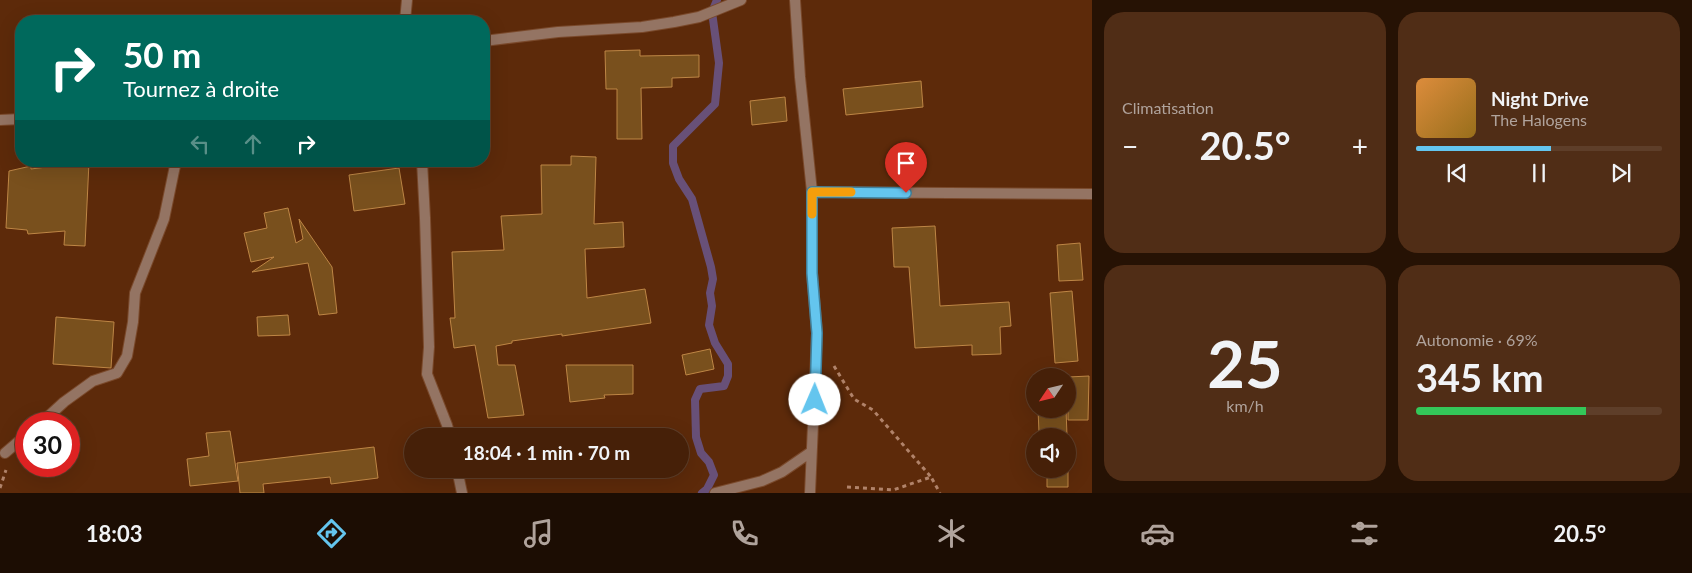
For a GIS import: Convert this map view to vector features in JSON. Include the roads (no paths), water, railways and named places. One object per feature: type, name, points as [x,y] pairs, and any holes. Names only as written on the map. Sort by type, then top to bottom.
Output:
[{"type":"street","points":[[406,15],[407,0]]},
{"type":"street","points":[[490,40],[558,32],[642,27],[674,22],[699,17],[741,0]]},
{"type":"street","points":[[795,0],[800,77],[812,192],[812,273],[817,333],[810,493]]},
{"type":"street","points":[[0,120],[15,119]]},
{"type":"street","points":[[53,412],[93,381],[117,374],[127,356],[133,322],[135,293],[164,219],[175,167]]},
{"type":"street","points":[[422,167],[429,347],[427,374],[448,428]]},
{"type":"street","points":[[812,192],[1092,194]]},
{"type":"street","points":[[5,453],[15,444]]},
{"type":"street","points":[[715,493],[762,481],[782,472],[811,452]]},
{"type":"street","points":[[459,478],[462,493]]},
{"type":"waterway","points":[[702,493],[707,489],[714,475],[709,462],[701,453],[696,437],[695,400],[700,389],[724,386],[728,376],[728,364],[715,343],[709,325],[712,306],[710,293],[713,279],[711,267],[692,199],[679,179],[673,163],[673,146],[715,104],[719,63],[712,12],[717,0]]}]
